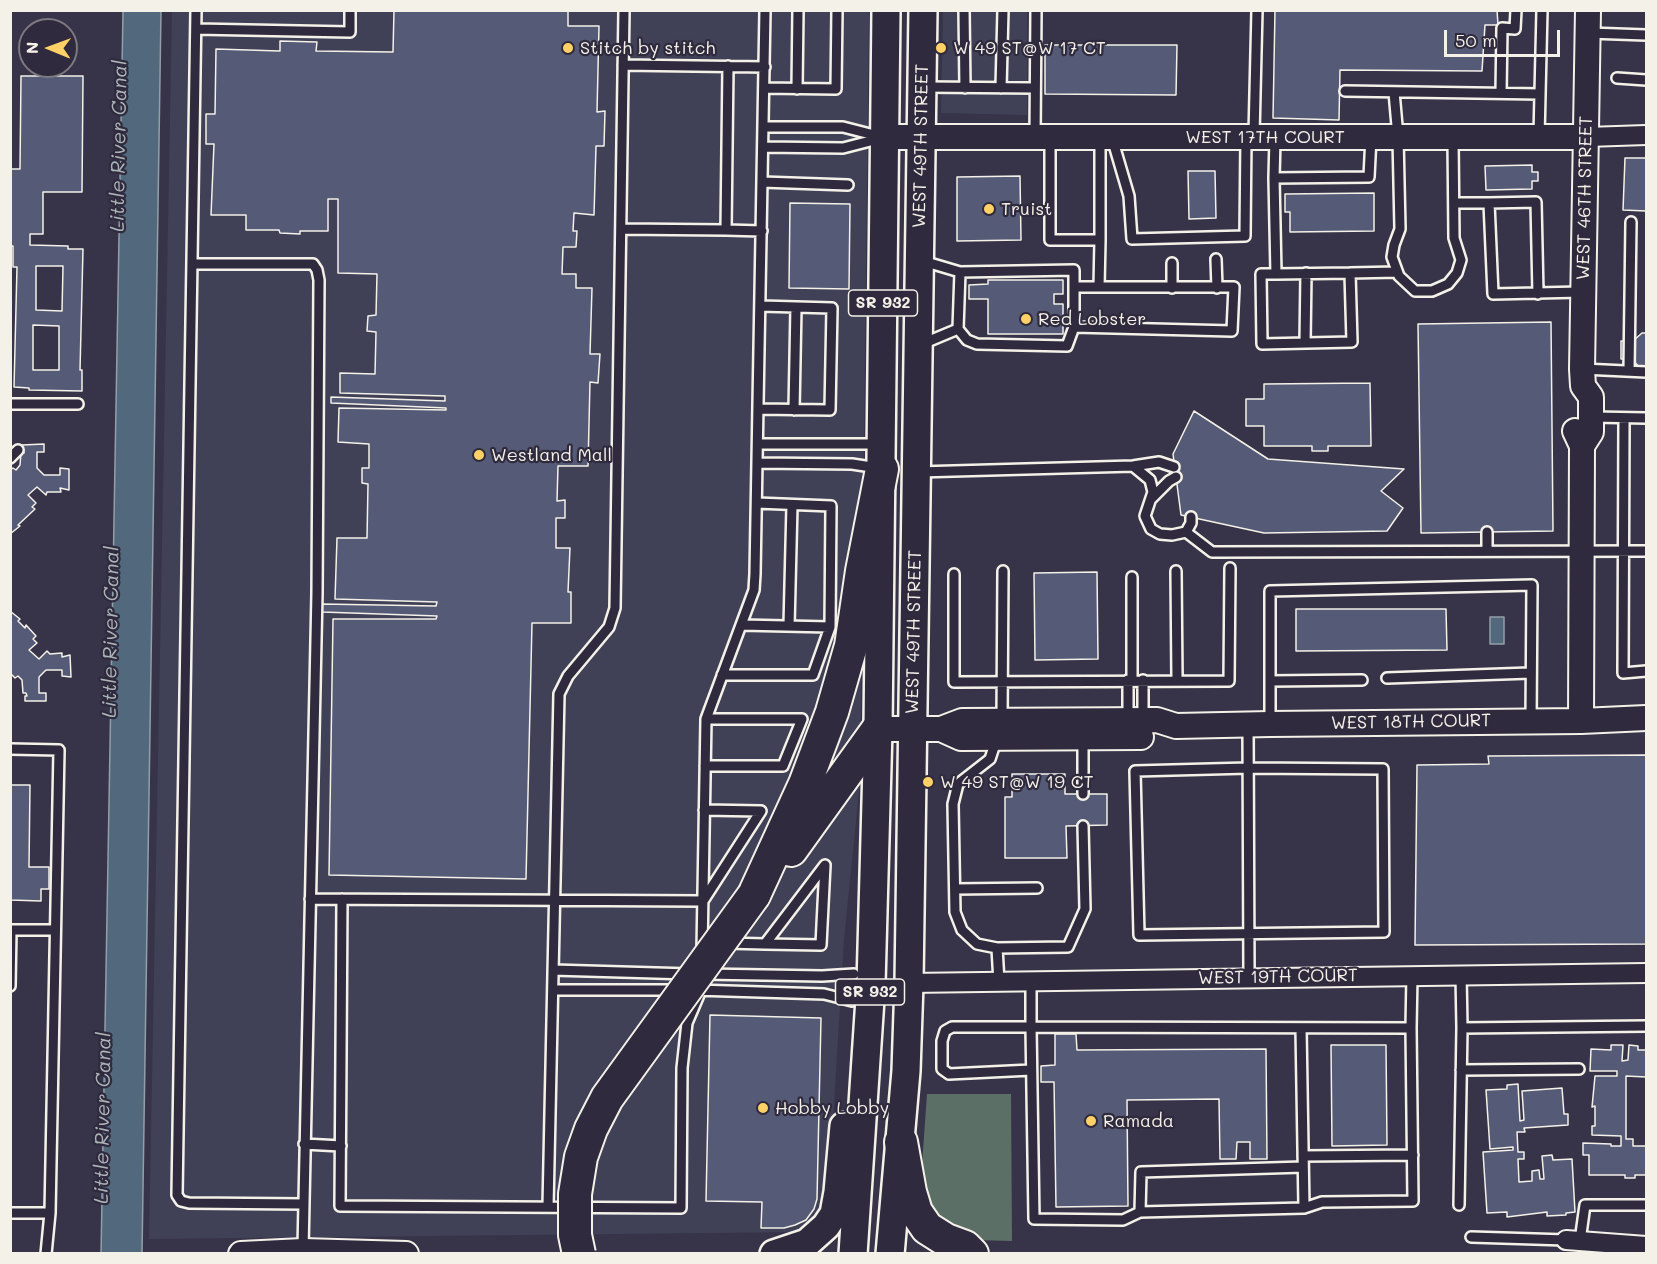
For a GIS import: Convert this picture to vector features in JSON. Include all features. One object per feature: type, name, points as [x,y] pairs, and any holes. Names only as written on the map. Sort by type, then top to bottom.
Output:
[{"type":"highway","points":[[754,895],[805,784],[832,712],[851,646],[882,456]]},
{"type":"highway","points":[[579,1254],[575,1235],[575,1194],[581,1157],[591,1129],[607,1098],[878,729]]},
{"type":"highway","points":[[901,1142],[916,1212],[927,1228],[946,1240],[965,1247],[972,1254]]},
{"type":"main road","name":"WEST 49TH STREET","points":[[853,1254],[870,1008],[876,809],[886,10]]},
{"type":"main road","name":"WEST 49TH STREET","points":[[890,1254],[906,1071],[909,983],[923,10]]},
{"type":"main road","points":[[774,1254],[807,1242],[826,1226],[834,1214],[846,1104],[854,974],[866,845],[876,809]]},
{"type":"street","name":"WEST 46TH STREET","points":[[1581,721],[1582,446],[1575,432],[1576,397],[1583,377],[1588,22]]},
{"type":"street","name":"WEST 17TH COURT","points":[[884,138],[1647,135]]},
{"type":"street","name":"WEST 46TH STREET","points":[[1582,446],[1591,432],[1591,397],[1583,377]]},
{"type":"street","name":"WEST 18TH COURT","points":[[1083,729],[1157,720],[1176,726],[1581,721],[1647,718]]},
{"type":"street","name":"WEST 18TH COURT","points":[[878,729],[941,729],[961,738],[999,729],[1083,729],[1158,737],[1176,726]]},
{"type":"street","name":"WEST 19TH COURT","points":[[909,983],[1647,973]]},
{"type":"street","points":[[1573,1240],[1647,1246]]},
{"type":"street","points":[[241,1254],[303,1251],[406,1254]]},
{"type":"lane","points":[[196,10],[177,1195],[181,1201],[189,1203],[303,1204]]},
{"type":"lane","points":[[196,29],[350,32],[350,10]]},
{"type":"lane","points":[[548,1207],[559,694],[568,676],[609,627],[615,608],[624,10]]},
{"type":"lane","points":[[342,899],[340,1206],[681,1208],[682,1068],[687,1023],[702,990],[706,719],[754,590],[765,10]]},
{"type":"lane","points":[[797,89],[798,10]]},
{"type":"lane","points":[[764,88],[836,89],[837,10]]},
{"type":"lane","points":[[964,10],[965,88]]},
{"type":"lane","points":[[1001,88],[1003,10]]},
{"type":"lane","points":[[1036,10],[1035,88],[1042,137],[1050,240],[1100,240]]},
{"type":"lane","points":[[1106,137],[1130,196],[1132,239],[1245,236],[1258,137],[1257,10]]},
{"type":"lane","points":[[1501,93],[1502,28],[1515,29],[1515,10]]},
{"type":"lane","points":[[1539,137],[1542,10]]},
{"type":"lane","points":[[1588,22],[1647,35]]},
{"type":"lane","points":[[623,65],[765,67]]},
{"type":"lane","points":[[726,230],[728,66]]},
{"type":"lane","points":[[1617,78],[1647,80]]},
{"type":"lane","points":[[921,87],[1035,88]]},
{"type":"lane","points":[[1345,91],[1540,94]]},
{"type":"lane","points":[[1395,92],[1400,229],[1392,257],[1397,272],[1415,291],[1432,291],[1448,284],[1457,273],[1461,260],[1454,238],[1454,137]]},
{"type":"lane","points":[[764,127],[843,127],[884,138]]},
{"type":"lane","points":[[1099,287],[1106,137]]},
{"type":"lane","points":[[1258,137],[1274,178],[1276,274]]},
{"type":"lane","points":[[1274,178],[1369,177],[1371,137]]},
{"type":"lane","points":[[763,147],[843,148],[884,138]]},
{"type":"lane","points":[[762,182],[848,185]]},
{"type":"lane","points":[[1455,203],[1536,202],[1538,294]]},
{"type":"lane","points":[[1489,203],[1493,294],[1583,292]]},
{"type":"lane","points":[[1629,371],[1632,222]]},
{"type":"lane","points":[[621,229],[762,231]]},
{"type":"lane","points":[[1216,259],[1217,288]]},
{"type":"lane","points":[[920,260],[960,272],[1074,270],[1074,327],[1067,346],[977,344],[967,340],[958,329],[960,272]]},
{"type":"lane","points":[[1172,263],[1172,288]]},
{"type":"lane","points":[[192,264],[313,264],[318,270],[320,351],[317,593],[303,1251]]},
{"type":"lane","points":[[1350,273],[1352,342],[1262,344],[1261,274],[1397,272]]},
{"type":"lane","points":[[1305,343],[1306,273]]},
{"type":"lane","points":[[1074,287],[1234,287],[1232,331],[1074,327]]},
{"type":"lane","points":[[759,409],[830,410],[831,376],[831,308],[761,306]]},
{"type":"lane","points":[[794,410],[796,307]]},
{"type":"lane","points":[[918,346],[958,329]]},
{"type":"lane","points":[[1583,377],[1629,371],[1647,372]]},
{"type":"lane","points":[[10,404],[78,404]]},
{"type":"lane","points":[[1591,417],[1647,418]]},
{"type":"lane","points":[[1624,418],[1623,673],[1647,671]]},
{"type":"lane","points":[[758,444],[882,456]]},
{"type":"lane","points":[[10,450],[18,450],[10,458]]},
{"type":"lane","points":[[758,463],[852,464],[882,456]]},
{"type":"lane","points":[[916,472],[1133,466],[1159,462],[1174,467]]},
{"type":"lane","points":[[1133,466],[1150,480],[1153,492],[1145,516],[1151,529],[1160,534],[1172,535],[1186,532],[1191,523],[1191,517]]},
{"type":"lane","points":[[1151,499],[1176,477]]},
{"type":"lane","points":[[722,675],[813,675],[830,627],[831,506],[757,503]]},
{"type":"lane","points":[[789,626],[792,505]]},
{"type":"lane","points":[[1186,532],[1212,552],[1647,550]]},
{"type":"lane","points":[[1487,532],[1487,551]]},
{"type":"lane","points":[[954,574],[954,682],[1229,681],[1230,568]]},
{"type":"lane","points":[[1003,571],[1002,682],[999,729],[990,759],[958,784],[953,804],[956,912],[962,930],[977,944],[997,948],[1068,947],[1085,909],[1083,826]]},
{"type":"lane","points":[[1176,571],[1177,681]]},
{"type":"lane","points":[[1132,577],[1130,680],[1135,721]]},
{"type":"lane","points":[[1249,978],[1248,768],[1270,681],[1270,591],[1532,585],[1531,721]]},
{"type":"lane","points":[[741,625],[830,627]]},
{"type":"lane","points":[[1386,678],[1530,673]]},
{"type":"lane","points":[[1135,721],[1143,680]]},
{"type":"lane","points":[[1270,681],[1362,680]]},
{"type":"lane","points":[[705,766],[783,766],[802,719],[706,719]]},
{"type":"lane","points":[[1083,729],[1083,794]]},
{"type":"lane","points":[[10,749],[59,750],[50,1214],[46,1254]]},
{"type":"lane","points":[[1248,768],[1383,769],[1384,932],[1139,935],[1135,771],[1248,768]]},
{"type":"lane","points":[[703,901],[761,811],[704,810]]},
{"type":"lane","points":[[702,943],[821,945],[825,865],[765,944]]},
{"type":"lane","points":[[955,889],[1037,888]]},
{"type":"lane","points":[[310,899],[703,901]]},
{"type":"lane","points":[[10,986],[11,930],[56,930]]},
{"type":"lane","points":[[997,948],[999,982]]},
{"type":"lane","points":[[553,970],[822,976],[854,974]]},
{"type":"lane","points":[[1459,1205],[1461,974]]},
{"type":"lane","points":[[1031,981],[1034,1219],[1123,1220],[1140,1212],[1304,1208],[1322,1202],[1413,1201],[1412,975]]},
{"type":"lane","points":[[553,990],[702,990],[824,994],[852,1001]]},
{"type":"lane","points":[[1462,1028],[1647,1026]]},
{"type":"lane","points":[[1031,1070],[949,1074],[942,1069],[942,1041],[945,1031],[952,1027],[1411,1028]]},
{"type":"lane","points":[[1301,1028],[1304,1208]]},
{"type":"lane","points":[[1461,1070],[1579,1069]]},
{"type":"lane","points":[[304,1144],[341,1146]]},
{"type":"lane","points":[[1303,1156],[1413,1155]]},
{"type":"lane","points":[[1140,1212],[1141,1172],[1303,1167]]},
{"type":"lane","points":[[1471,1237],[1573,1240],[1585,1205],[1647,1205]]},
{"type":"lane","points":[[10,1213],[50,1214]]},
{"type":"shaded area","points":[[123,11],[161,11],[142,1253],[101,1254]]},
{"type":"shaded area","points":[[172,11],[869,11],[860,782],[844,939],[829,1187],[823,1205],[799,1232],[149,1239]]},
{"type":"shaded area","points":[[943,11],[1027,11],[1027,115],[941,113]]},
{"type":"shaded area","points":[[1490,617],[1504,617],[1504,644],[1490,644]]},
{"type":"green space","points":[[927,1094],[1011,1094],[1012,1241],[974,1240],[934,1218],[921,1179]]},
{"type":"building","name":"Westland Mall","points":[[394,10],[568,10],[568,26],[599,26],[597,112],[605,111],[604,146],[596,146],[594,215],[574,213],[573,231],[577,231],[576,247],[563,247],[562,274],[576,274],[576,288],[592,288],[590,354],[600,354],[598,383],[590,382],[588,466],[558,466],[557,501],[565,500],[565,518],[556,518],[556,548],[570,548],[568,592],[571,592],[571,623],[532,623],[526,879],[329,875],[333,619],[436,619],[437,616],[322,612],[322,604],[436,606],[437,602],[335,599],[337,538],[367,538],[368,484],[362,483],[362,468],[369,468],[369,444],[338,442],[339,408],[446,410],[446,408],[331,403],[331,397],[445,401],[445,396],[340,393],[340,373],[375,374],[376,332],[367,331],[368,316],[376,315],[377,274],[338,273],[338,199],[328,199],[328,231],[300,231],[300,234],[280,233],[279,230],[246,230],[246,215],[211,215],[214,144],[206,144],[206,114],[215,114],[216,49],[280,51],[280,41],[317,42],[316,51],[393,52]]},
{"type":"building","points":[[1275,10],[1497,10],[1498,25],[1485,25],[1482,71],[1340,70],[1339,120],[1273,118]]},
{"type":"building","points":[[1045,45],[1177,45],[1176,95],[1045,94]]},
{"type":"building","points":[[78,76],[83,76],[82,192],[43,192],[43,234],[30,234],[30,245],[68,246],[68,249],[83,249],[80,370],[82,370],[82,391],[29,390],[29,388],[14,387],[17,267],[13,267],[13,246],[10,246],[10,169],[20,169],[21,78],[78,78]],"holes":[[[36,266],[63,266],[62,311],[36,310]],[[33,325],[59,326],[59,370],[33,370]]]},
{"type":"building","points":[[1625,158],[1646,158],[1646,211],[1623,210]]},
{"type":"building","points":[[1532,165],[1532,172],[1538,172],[1538,181],[1532,181],[1532,189],[1486,190],[1485,166]]},
{"type":"building","points":[[1188,171],[1215,171],[1216,218],[1189,219]]},
{"type":"building","name":"Truist","points":[[1020,176],[1021,240],[957,241],[957,177]]},
{"type":"building","points":[[1374,193],[1374,231],[1290,232],[1290,212],[1285,212],[1285,194]]},
{"type":"building","points":[[790,203],[850,204],[849,289],[789,288]]},
{"type":"building","name":"Red Lobster","points":[[988,280],[1063,280],[1063,294],[1054,294],[1054,304],[1063,304],[1063,334],[988,334],[988,299],[969,299],[969,285],[988,284]]},
{"type":"building","points":[[1551,322],[1553,531],[1421,533],[1418,324]]},
{"type":"building","points":[[1642,333],[1646,333],[1646,368],[1640,368],[1632,359],[1621,359],[1621,341],[1633,341]]},
{"type":"building","points":[[1370,383],[1371,446],[1328,446],[1328,451],[1312,451],[1312,446],[1264,446],[1264,426],[1246,426],[1246,399],[1264,399],[1264,384]]},
{"type":"building","points":[[1194,411],[1268,459],[1404,469],[1381,491],[1403,508],[1387,531],[1264,533],[1181,515],[1173,454]]},
{"type":"building","points":[[44,444],[44,452],[37,452],[37,468],[44,475],[60,475],[60,468],[69,469],[69,490],[60,488],[61,492],[47,492],[46,495],[37,487],[28,495],[36,503],[32,507],[35,509],[10,534],[10,470],[13,468],[16,470],[20,465],[21,453],[24,453],[22,445]]},
{"type":"building","points":[[1097,572],[1098,659],[1035,660],[1034,573]]},
{"type":"building","points":[[1296,609],[1446,609],[1447,650],[1296,651]]},
{"type":"building","points":[[10,611],[20,619],[18,621],[25,628],[26,625],[36,636],[33,639],[37,643],[29,650],[39,659],[47,651],[50,654],[62,653],[62,657],[70,655],[71,677],[62,676],[62,670],[46,670],[39,677],[39,693],[46,693],[46,701],[25,701],[25,696],[27,696],[23,693],[22,680],[10,673]]},
{"type":"building","points":[[1646,755],[1646,944],[1415,945],[1417,765],[1489,764],[1488,756]]},
{"type":"building","points":[[1012,774],[1065,774],[1065,794],[1107,794],[1107,825],[1066,826],[1067,858],[1005,858],[1005,797],[1012,797]]},
{"type":"building","points":[[10,785],[30,785],[29,867],[49,867],[49,889],[41,889],[41,901],[10,900]]},
{"type":"building","name":"Hobby Lobby","points":[[710,1015],[821,1018],[817,1199],[814,1209],[806,1220],[795,1225],[784,1228],[761,1228],[762,1202],[706,1201]]},
{"type":"building","name":"Ramada","points":[[1055,1034],[1076,1034],[1077,1050],[1266,1049],[1267,1159],[1250,1159],[1250,1142],[1237,1142],[1236,1159],[1220,1159],[1219,1099],[1127,1100],[1128,1206],[1056,1207],[1054,1082],[1041,1082],[1041,1066],[1055,1065]]},
{"type":"building","points":[[1331,1045],[1386,1045],[1387,1145],[1332,1146]]},
{"type":"building","points":[[1611,1045],[1623,1045],[1622,1061],[1628,1060],[1629,1045],[1638,1046],[1638,1050],[1646,1050],[1646,1077],[1626,1076],[1626,1139],[1633,1139],[1633,1146],[1646,1146],[1646,1175],[1635,1175],[1635,1178],[1625,1178],[1625,1175],[1589,1175],[1589,1155],[1583,1155],[1583,1143],[1621,1146],[1621,1136],[1592,1135],[1592,1126],[1595,1126],[1595,1106],[1592,1107],[1595,1076],[1617,1076],[1617,1071],[1590,1071],[1591,1049],[1611,1050]]},
{"type":"building","points":[[1518,1084],[1520,1121],[1524,1120],[1522,1091],[1562,1088],[1564,1114],[1568,1114],[1568,1125],[1524,1128],[1525,1132],[1517,1132],[1518,1152],[1524,1152],[1524,1159],[1518,1159],[1519,1182],[1532,1181],[1532,1171],[1539,1170],[1540,1179],[1544,1179],[1542,1156],[1552,1155],[1553,1160],[1572,1159],[1575,1212],[1566,1213],[1566,1215],[1547,1216],[1547,1212],[1507,1217],[1507,1212],[1487,1213],[1483,1152],[1513,1150],[1513,1147],[1490,1149],[1486,1090],[1507,1089],[1507,1085]]},
{"type":"place","name":"Stitch by stitch","points":[[568,48]]},
{"type":"place","name":"W 49 ST@W 17 CT","points":[[941,48]]},
{"type":"place","name":"Truist","points":[[989,209]]},
{"type":"place","name":"Red Lobster","points":[[1026,319]]},
{"type":"place","name":"Westland Mall","points":[[479,455]]},
{"type":"place","name":"W 49 ST@W 19 CT","points":[[928,782]]},
{"type":"place","name":"Hobby Lobby","points":[[763,1108]]},
{"type":"place","name":"Ramada","points":[[1091,1121]]},
{"type":"water label","name":"Little River Canal","points":[[119,146]]},
{"type":"water label","name":"Little River Canal","points":[[111,632]]},
{"type":"water label","name":"Little River Canal","points":[[103,1118]]}]
